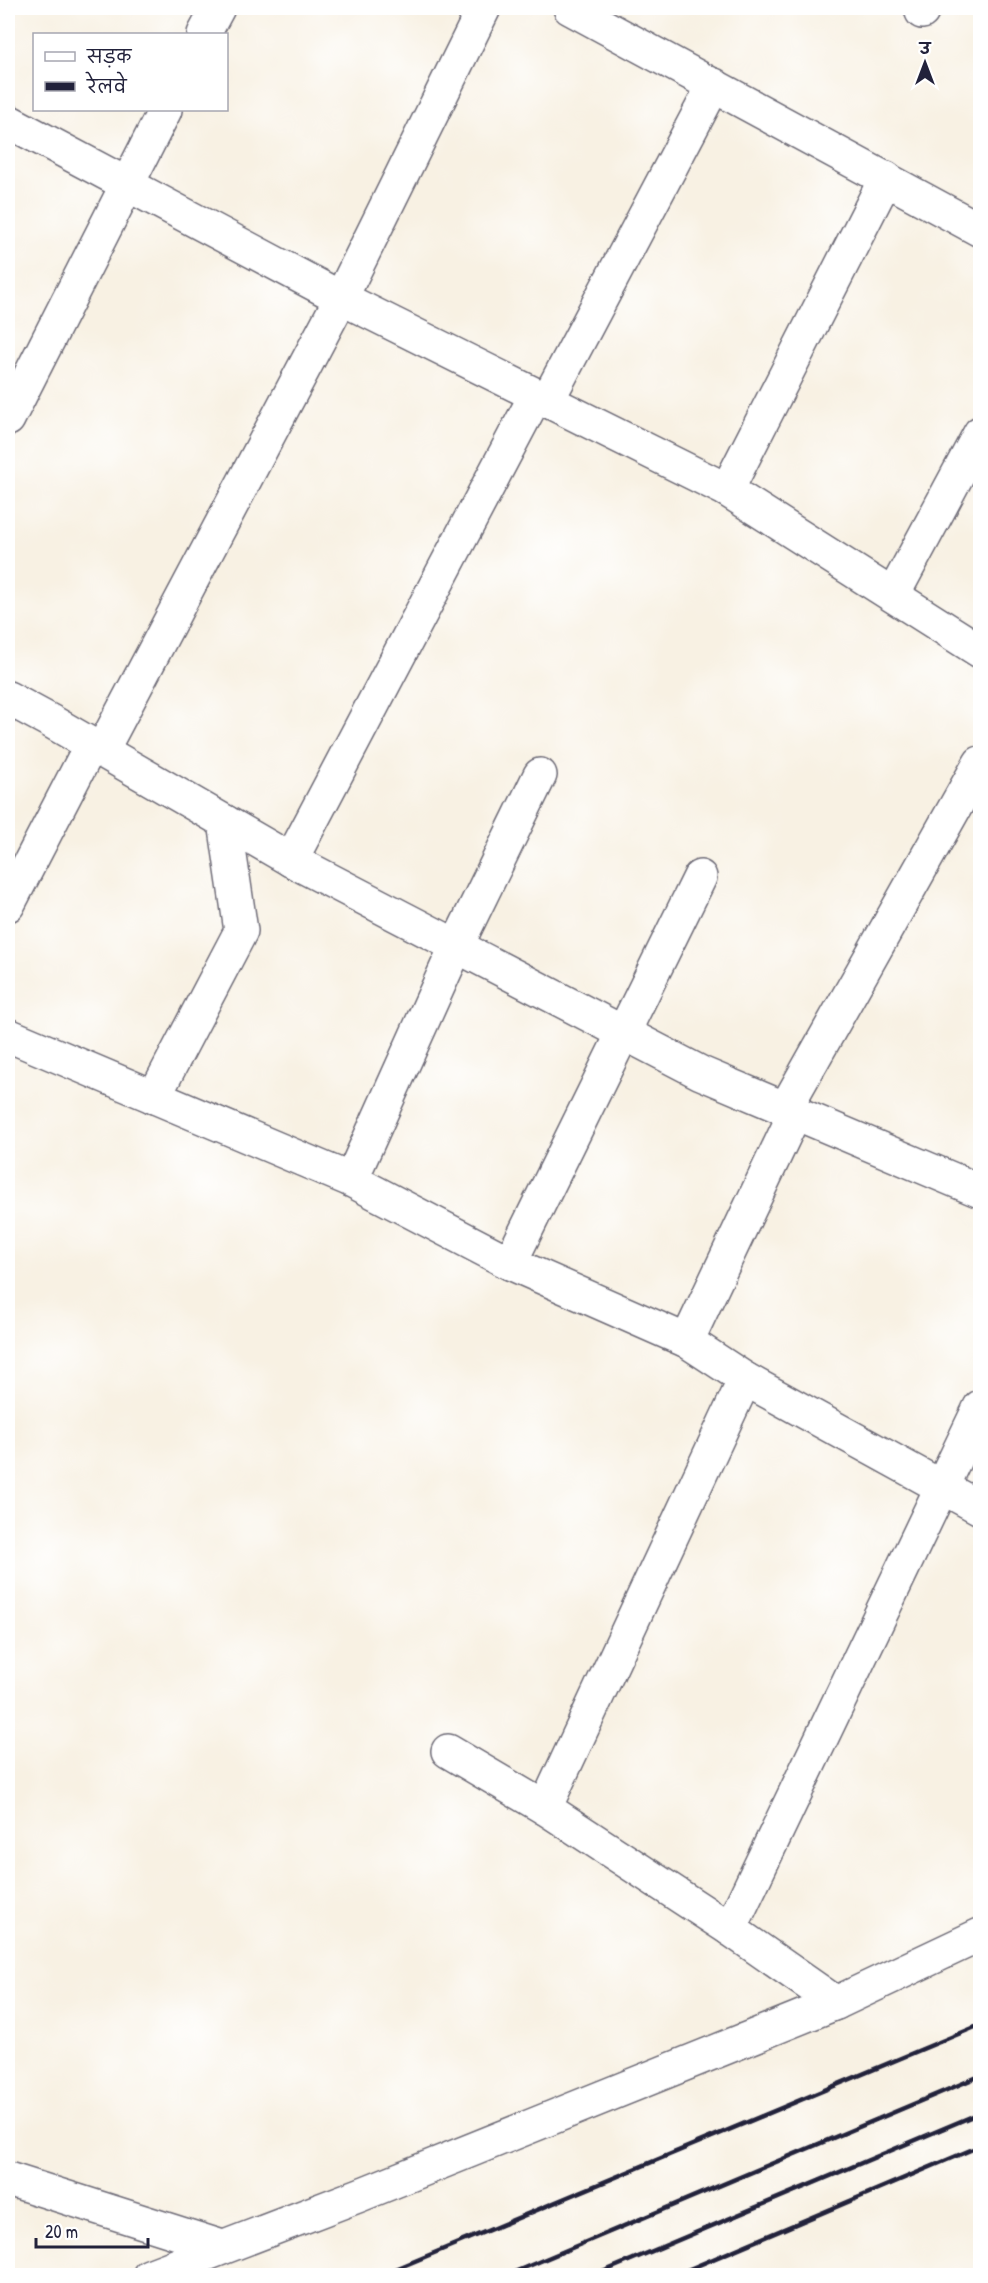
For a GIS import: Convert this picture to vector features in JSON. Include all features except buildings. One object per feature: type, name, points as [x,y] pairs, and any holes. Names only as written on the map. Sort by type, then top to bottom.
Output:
[{"type":"street","points":[[205,33],[218,8]]},
{"type":"street","points":[[8,905],[97,748],[341,298],[484,8]]},
{"type":"street","points":[[570,8],[981,230]]},
{"type":"street","points":[[291,860],[541,398],[714,85]]},
{"type":"street","points":[[8,419],[164,111]]},
{"type":"street","points":[[8,121],[341,298],[727,490],[981,651]]},
{"type":"street","points":[[727,490],[886,178]]},
{"type":"street","points":[[893,595],[981,433]]},
{"type":"street","points":[[8,698],[291,860],[701,1073],[981,1191]]},
{"type":"street","points":[[687,1341],[790,1111],[981,765]]},
{"type":"street","points":[[351,1180],[456,947],[540,775]]},
{"type":"street","points":[[154,1097],[240,931],[225,822]]},
{"type":"street","points":[[510,1263],[699,877]]},
{"type":"street","points":[[8,1035],[351,1180],[510,1263],[687,1341],[745,1379],[981,1508]]},
{"type":"street","points":[[545,1808],[745,1379]]},
{"type":"street","points":[[730,1929],[981,1407]]},
{"type":"street","points":[[448,1751],[545,1808],[730,1929],[836,2003]]},
{"type":"street","points":[[149,2276],[371,2190],[836,2003],[980,1935]]},
{"type":"street","points":[[8,2179],[222,2247]]},
{"type":"railway","points":[[379,2276],[980,2025]]},
{"type":"railway","points":[[505,2276],[980,2076]]},
{"type":"railway","points":[[593,2276],[980,2113]]},
{"type":"railway","points":[[673,2276],[980,2146]]}]
